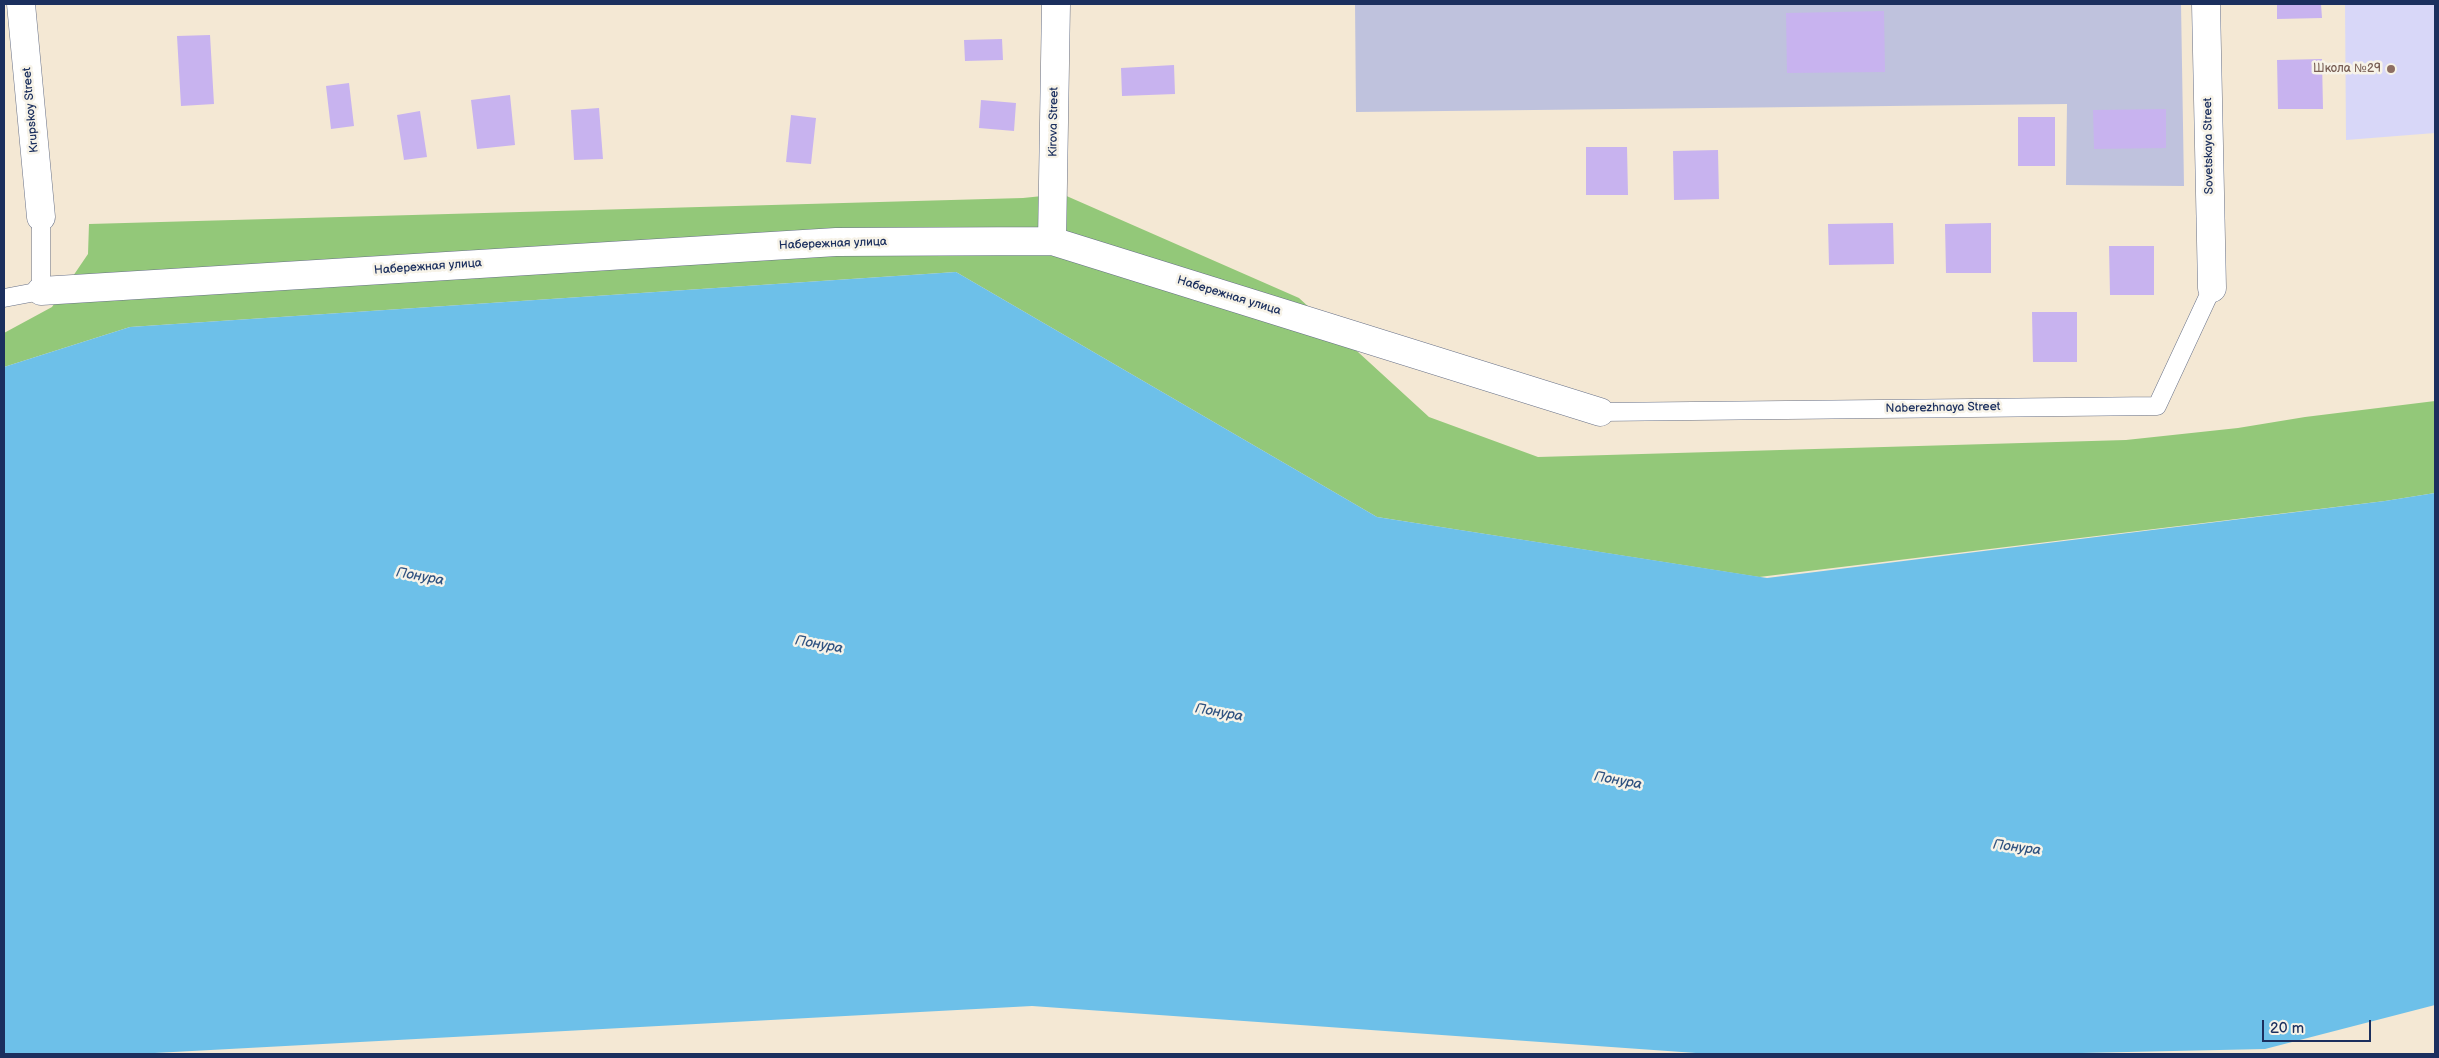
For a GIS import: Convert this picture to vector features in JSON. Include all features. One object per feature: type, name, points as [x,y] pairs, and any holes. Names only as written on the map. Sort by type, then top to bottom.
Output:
[{"type":"street","name":"Krupskoy Street","points":[[21,4],[41,217]]},
{"type":"street","name":"Kirova Street","points":[[1052,241],[1056,4]]},
{"type":"street","name":"Sovetskaya Street","points":[[2206,4],[2212,288]]},
{"type":"street","name":"Набережная улица","points":[[41,291],[836,242],[1052,241],[1600,412]]},
{"type":"lane","points":[[4,298],[41,291],[41,217]]},
{"type":"lane","name":"Naberezhnaya Street","points":[[1600,412],[2157,406],[2212,288]]},
{"type":"shaded area","points":[[1355,4],[2181,4],[2184,186],[2066,185],[2067,104],[1356,112]]},
{"type":"shaded area","name":"Школа №29","points":[[2345,4],[2435,4],[2435,133],[2346,140]]},
{"type":"green space","points":[[1062,194],[1299,298],[1429,417],[1538,457],[2126,440],[2238,428],[2305,417],[2435,401],[2435,493],[2385,501],[1759,577],[1377,517],[956,272],[130,327],[4,367],[4,333],[52,307],[88,254],[89,224],[1023,198]]},
{"type":"water","name":"Понура","points":[[956,272],[1377,517],[1767,578],[2385,501],[2435,493],[2435,1005],[2265,1049],[2036,1054],[1710,1054],[1032,1006],[136,1054],[4,1054],[4,367],[130,327]]},
{"type":"building","points":[[2277,4],[2321,4],[2322,18],[2277,19]]},
{"type":"building","points":[[1884,11],[1885,72],[1787,73],[1786,13]]},
{"type":"building","points":[[210,35],[214,104],[181,106],[177,36]]},
{"type":"building","points":[[1002,39],[1003,60],[965,61],[964,40]]},
{"type":"building","points":[[2322,59],[2323,109],[2278,109],[2277,60]]},
{"type":"building","points":[[1174,65],[1175,94],[1122,96],[1121,68]]},
{"type":"building","points":[[349,83],[354,126],[331,129],[326,86]]},
{"type":"building","points":[[510,95],[515,145],[477,149],[471,100]]},
{"type":"building","points":[[981,100],[1016,103],[1014,131],[979,128]]},
{"type":"building","points":[[599,108],[603,159],[574,160],[571,110]]},
{"type":"building","points":[[2166,109],[2166,148],[2094,149],[2093,110]]},
{"type":"building","points":[[420,111],[427,157],[404,160],[397,115]]},
{"type":"building","points":[[791,115],[816,118],[811,164],[786,162]]},
{"type":"building","points":[[2018,117],[2055,117],[2055,166],[2018,166]]},
{"type":"building","points":[[1586,147],[1627,147],[1628,195],[1586,195]]},
{"type":"building","points":[[1718,150],[1719,199],[1674,200],[1673,151]]},
{"type":"building","points":[[1893,223],[1894,264],[1829,265],[1828,224]]},
{"type":"building","points":[[1991,223],[1991,273],[1946,273],[1945,224]]},
{"type":"building","points":[[2109,246],[2154,246],[2154,295],[2110,295]]},
{"type":"building","points":[[2032,312],[2077,312],[2077,362],[2033,362]]},
{"type":"place","name":"Школа №29","points":[[2391,69]]}]
